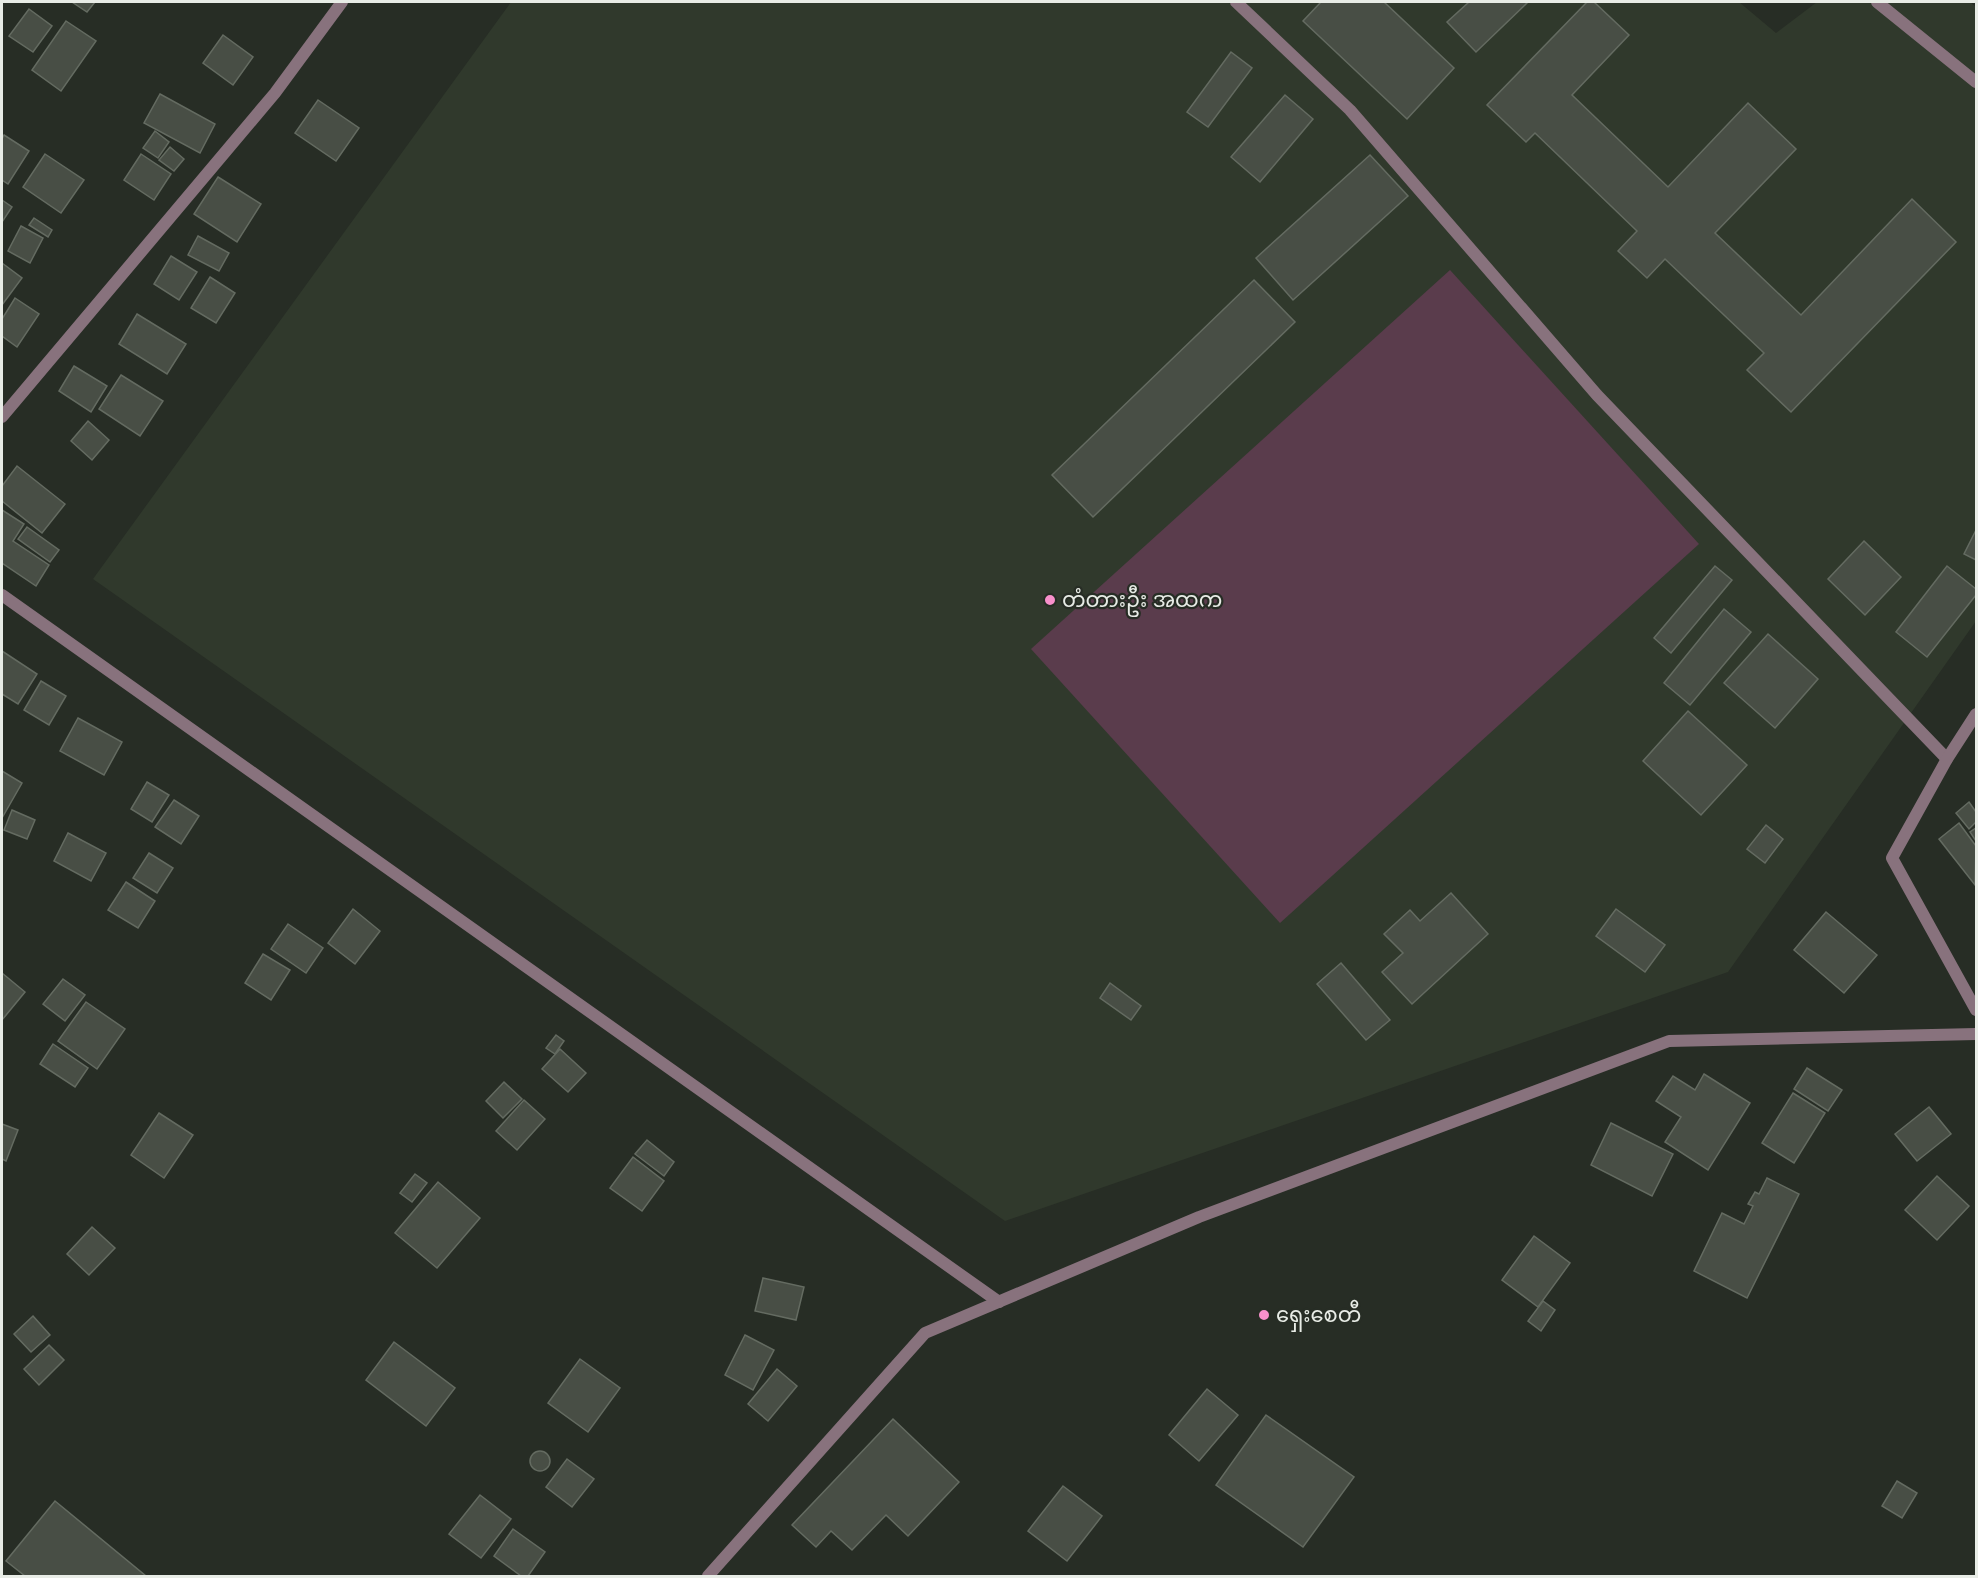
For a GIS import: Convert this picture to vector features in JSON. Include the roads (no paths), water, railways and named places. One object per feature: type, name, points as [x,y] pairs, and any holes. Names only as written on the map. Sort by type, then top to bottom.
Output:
[{"type":"street","points":[[2,417],[275,93],[342,2]]},
{"type":"street","points":[[1236,2],[1350,110],[1597,395],[1947,759]]},
{"type":"street","points":[[1877,2],[1977,82]]},
{"type":"street","points":[[2,595],[999,1302]]},
{"type":"street","points":[[1977,714],[1947,759],[1892,858],[1977,1010]]},
{"type":"street","points":[[708,1576],[925,1333],[1199,1217],[1669,1041],[1977,1034]]},
{"type":"place","name":"တံတားဦး အထက","points":[[1050,600]]},
{"type":"place","name":"ရှေးစေတီ","points":[[1264,1315]]}]
